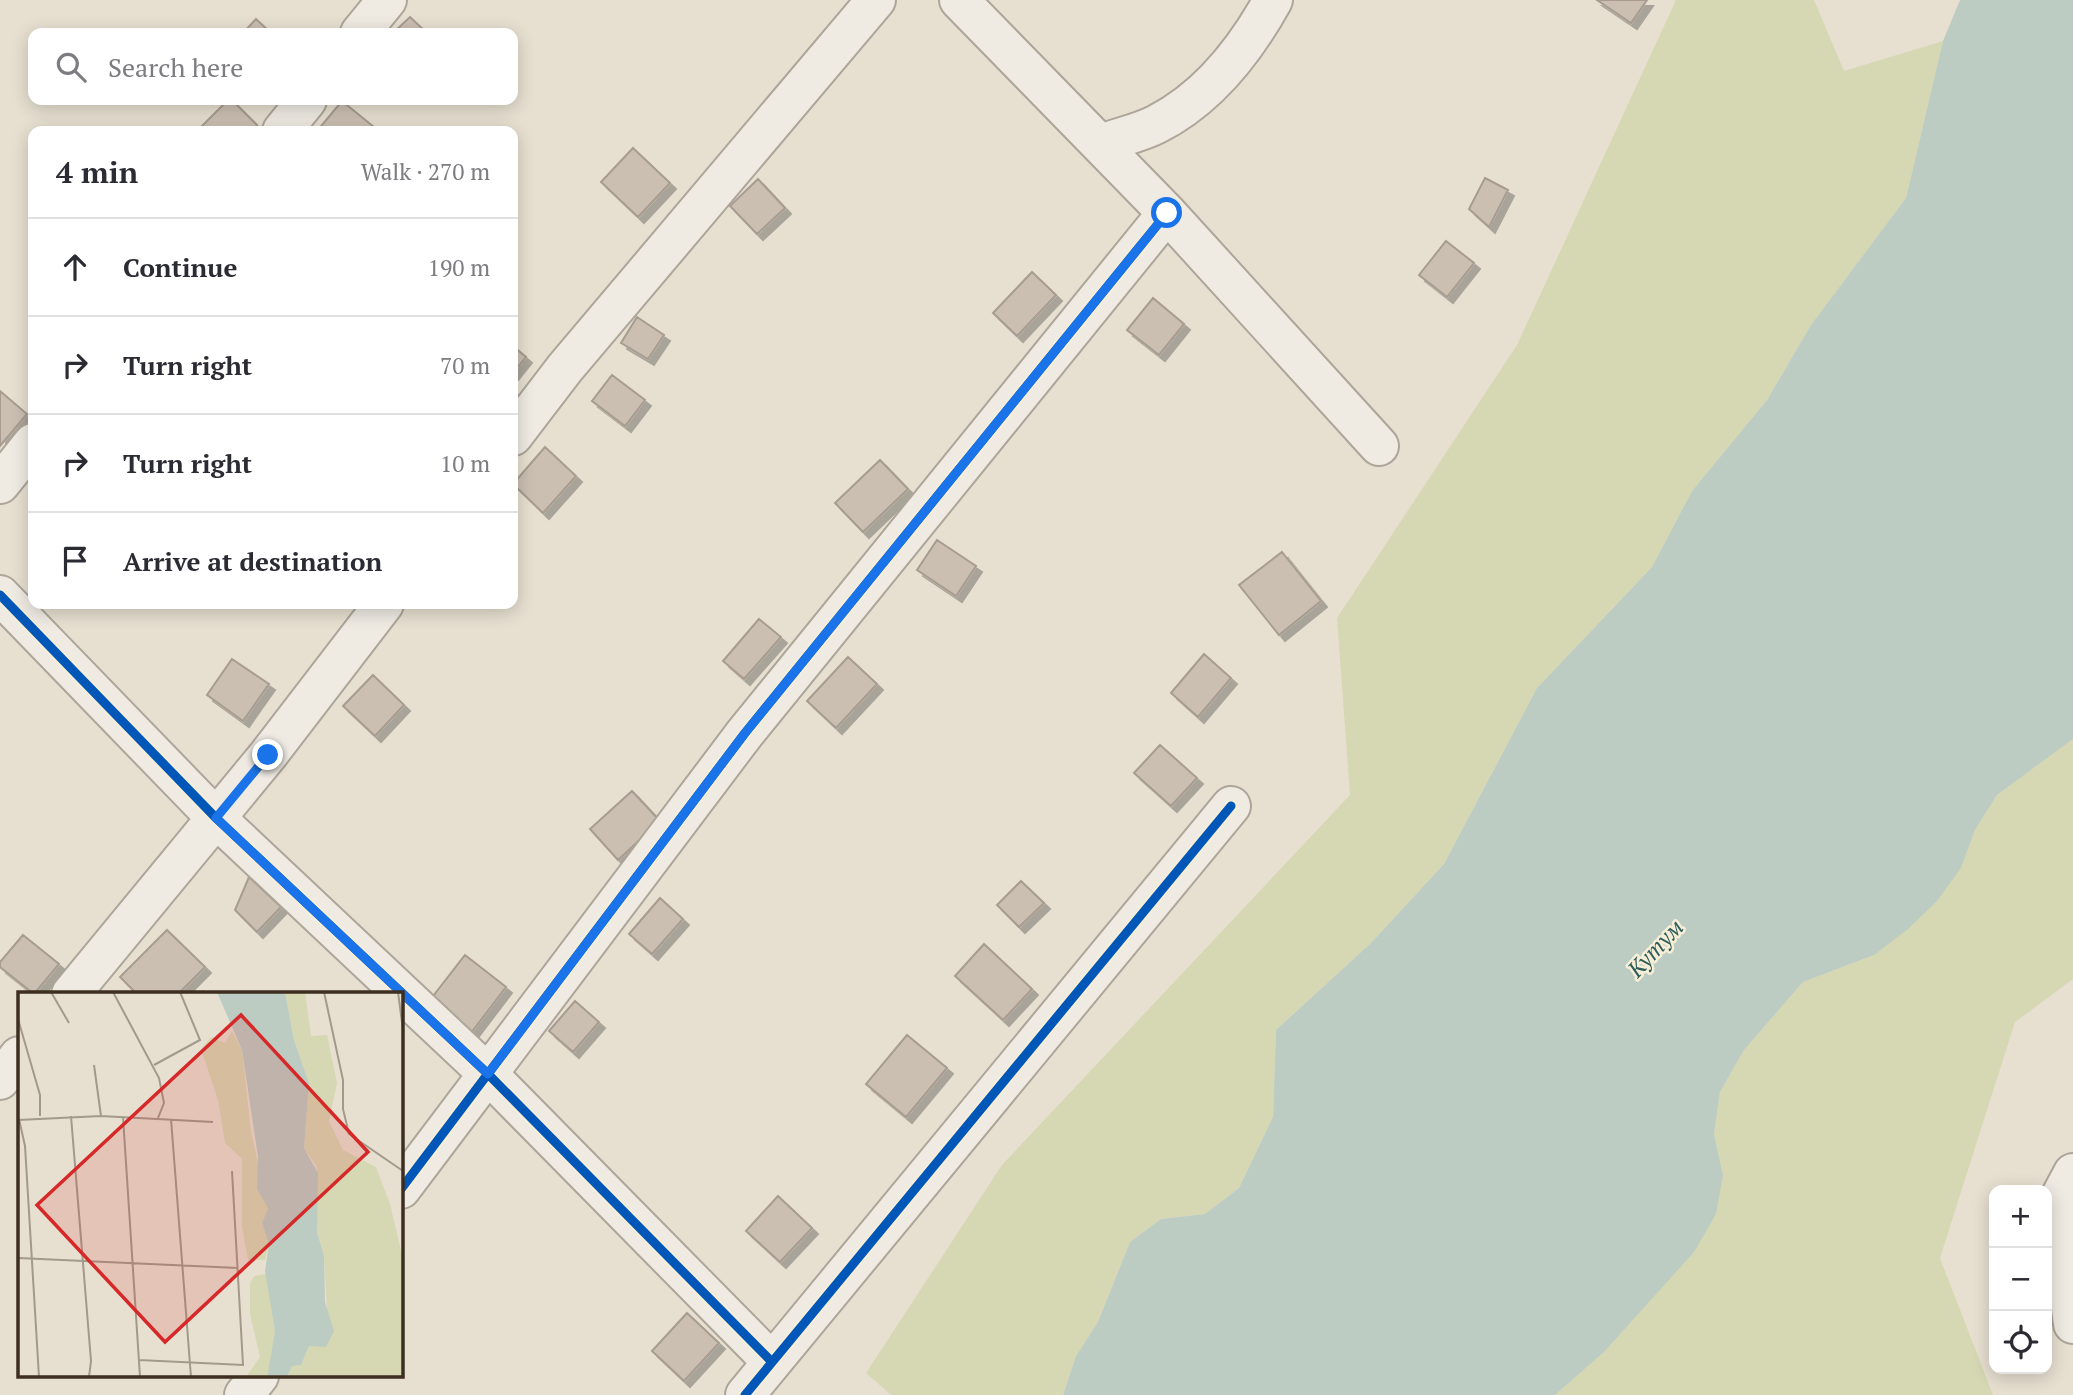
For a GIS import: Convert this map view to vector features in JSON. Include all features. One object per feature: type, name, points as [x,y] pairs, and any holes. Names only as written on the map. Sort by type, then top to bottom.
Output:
[{"type":"street","points":[[364,28],[387,0]]},
{"type":"street","points":[[518,429],[565,368],[876,0]]},
{"type":"street","points":[[959,0],[1167,213],[1379,446]]},
{"type":"street","points":[[1101,144],[1157,124],[1206,91],[1259,25],[1273,0]]},
{"type":"street","points":[[286,126],[303,105]]},
{"type":"street","points":[[402,1188],[745,733],[1167,213]]},
{"type":"street","points":[[0,484],[28,449]]},
{"type":"street","points":[[0,595],[216,818],[401,992]]},
{"type":"street","points":[[73,992],[268,755],[380,609]]},
{"type":"street","points":[[746,1395],[1231,806]]},
{"type":"street","points":[[402,993],[488,1074],[772,1362]]},
{"type":"street","points":[[0,1080],[18,1057]]},
{"type":"street","points":[[2073,1173],[2057,1201],[2073,1324]]},
{"type":"street","points":[[244,1395],[257,1378]]},
{"type":"green space","points":[[1676,0],[1814,0],[1844,71],[1943,41],[1906,198],[1811,325],[1767,400],[1692,491],[1652,567],[1537,688],[1444,864],[1371,943],[1276,1030],[1273,1117],[1239,1188],[1205,1214],[1161,1219],[1130,1242],[1098,1322],[1076,1356],[1063,1395],[891,1395],[866,1373],[1002,1165],[1350,795],[1337,618],[1517,345]]},
{"type":"green space","points":[[2073,739],[2073,979],[2015,1022],[1940,1258],[1993,1395],[1555,1395],[1603,1353],[1723,1175],[1714,1134],[1720,1092],[1744,1050],[1803,982],[1874,955],[1961,868],[1975,830],[1997,795]]},
{"type":"water","name":"Кутум","points":[[1960,0],[2073,0],[2073,739],[1997,795],[1975,830],[1961,868],[1937,901],[1908,929],[1874,955],[1803,982],[1744,1050],[1720,1092],[1714,1134],[1723,1175],[1716,1214],[1694,1252],[1603,1353],[1555,1395],[1063,1395],[1076,1356],[1098,1322],[1130,1242],[1161,1219],[1205,1214],[1239,1188],[1273,1117],[1276,1030],[1371,943],[1444,864],[1537,688],[1652,567],[1692,491],[1767,400],[1811,325],[1906,198],[1943,41]]},
{"type":"building","points":[[1597,0],[1647,0],[1631,23]]},
{"type":"building","points":[[410,17],[422,28],[398,28]]},
{"type":"building","points":[[256,19],[266,28],[248,28]]},
{"type":"building","points":[[223,105],[237,105],[257,125],[256,126],[202,126]]},
{"type":"building","points":[[339,105],[347,105],[373,126],[321,126]]},
{"type":"building","points":[[633,148],[670,183],[638,217],[601,182]]},
{"type":"building","points":[[1485,178],[1508,190],[1489,227],[1469,209]]},
{"type":"building","points":[[758,179],[785,208],[757,234],[730,206]]},
{"type":"building","points":[[1446,241],[1474,263],[1447,297],[1419,275]]},
{"type":"building","points":[[1032,272],[1056,295],[1017,336],[993,313]]},
{"type":"building","points":[[1153,298],[1184,324],[1159,355],[1127,330]]},
{"type":"building","points":[[637,317],[664,335],[648,359],[621,343]]},
{"type":"building","points":[[518,350],[526,357],[518,367]]},
{"type":"building","points":[[612,375],[645,400],[625,426],[592,401]]},
{"type":"building","points":[[0,391],[27,414],[0,446]]},
{"type":"building","points":[[545,447],[576,476],[543,513],[518,489],[518,478]]},
{"type":"building","points":[[880,460],[908,489],[863,532],[835,503]]},
{"type":"building","points":[[937,540],[976,566],[956,596],[917,570]]},
{"type":"building","points":[[1282,552],[1321,601],[1279,635],[1239,585]]},
{"type":"building","points":[[759,619],[781,637],[744,679],[723,661]]},
{"type":"building","points":[[1204,654],[1231,678],[1198,717],[1171,693]]},
{"type":"building","points":[[848,657],[877,684],[836,728],[807,701]]},
{"type":"building","points":[[232,659],[269,684],[243,721],[207,695]]},
{"type":"building","points":[[373,675],[404,705],[375,736],[343,706]]},
{"type":"building","points":[[1160,745],[1197,778],[1171,806],[1134,773]]},
{"type":"building","points":[[632,791],[660,821],[618,860],[590,829]]},
{"type":"building","points":[[249,877],[281,907],[257,932],[235,910]]},
{"type":"building","points":[[1021,881],[1044,903],[1019,927],[997,905]]},
{"type":"building","points":[[660,898],[683,919],[652,954],[629,934]]},
{"type":"building","points":[[167,930],[205,967],[180,992],[135,992],[120,977]]},
{"type":"building","points":[[23,935],[59,964],[36,992],[31,992],[0,967],[0,962]]},
{"type":"building","points":[[984,944],[1032,989],[1003,1020],[955,976]]},
{"type":"building","points":[[465,955],[506,987],[471,1033],[430,1000]]},
{"type":"building","points":[[575,1001],[599,1022],[573,1052],[549,1031]]},
{"type":"building","points":[[907,1035],[947,1068],[906,1117],[866,1084]]},
{"type":"building","points":[[778,1196],[812,1228],[780,1262],[746,1231]]},
{"type":"building","points":[[687,1313],[719,1343],[684,1381],[652,1351]]},
{"type":"cycle path","points":[[402,1188],[745,733],[1167,213]]},
{"type":"cycle path","points":[[0,595],[216,818],[401,992]]},
{"type":"cycle path","points":[[745,1395],[1231,806]]},
{"type":"cycle path","points":[[402,993],[488,1074],[772,1362]]},
{"type":"route","points":[[268,755],[216,818],[488,1074],[745,733],[1167,213]]}]
